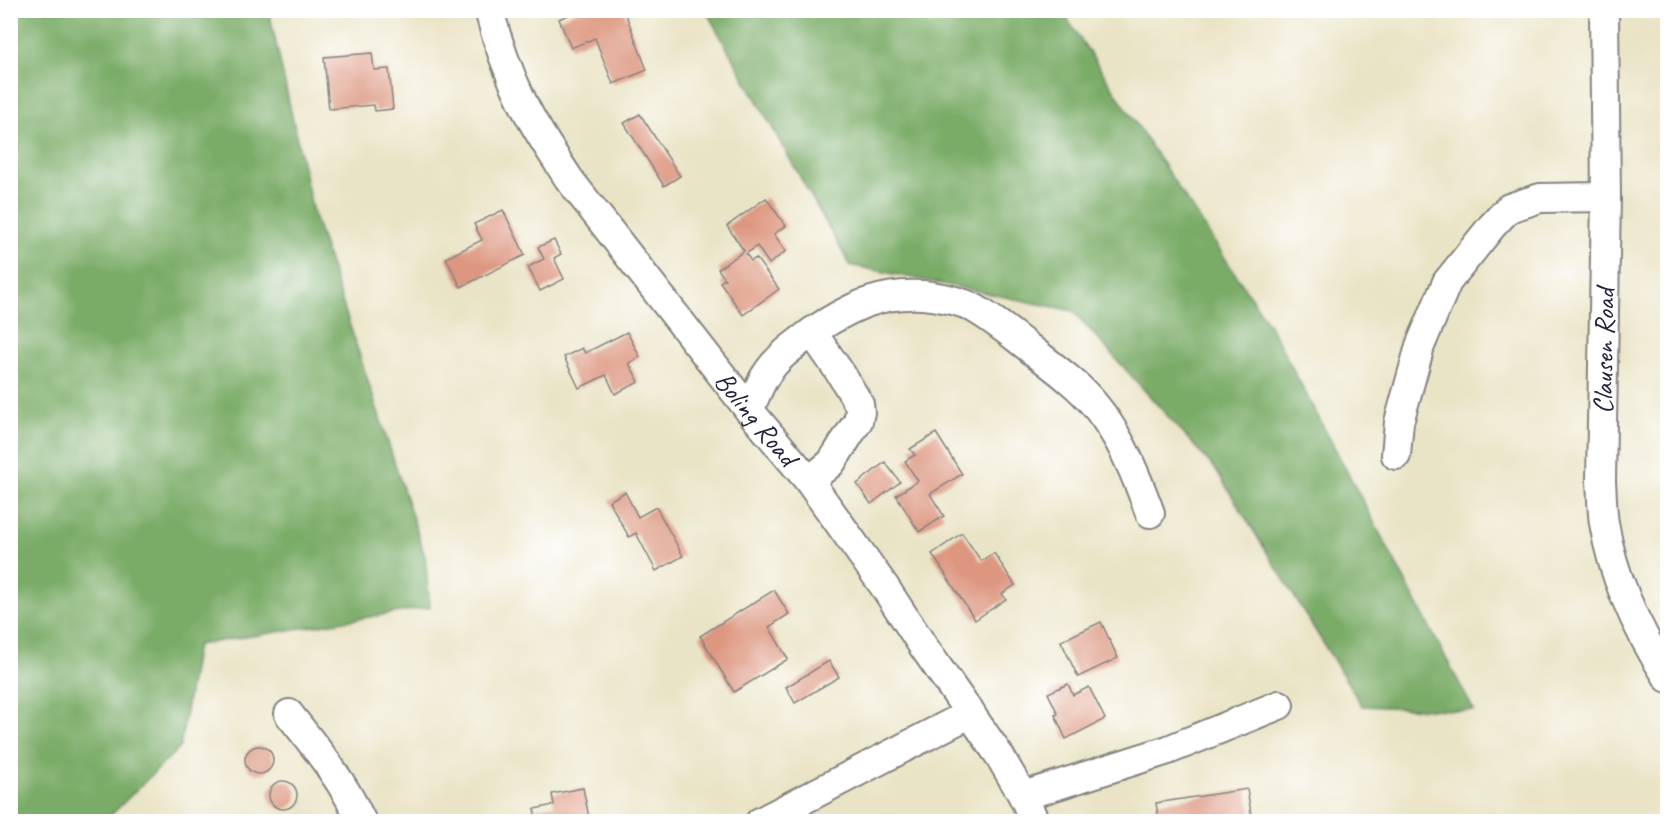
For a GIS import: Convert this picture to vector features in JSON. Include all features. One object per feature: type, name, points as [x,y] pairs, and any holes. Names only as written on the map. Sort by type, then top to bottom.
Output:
[{"type":"street","name":"Boling Road","points":[[489,10],[523,103],[569,179],[749,410],[809,481],[971,713],[999,755],[1029,809]]},
{"type":"street","name":"Clausen Road","points":[[1604,10],[1606,197],[1601,481],[1604,522],[1611,555],[1624,591],[1641,632],[1668,678]]},
{"type":"street","points":[[1396,455],[1399,422],[1420,346],[1447,282],[1492,226],[1509,208],[1540,198],[1606,197]]},
{"type":"street","points":[[749,410],[765,375],[776,361],[812,332],[847,310],[879,298],[903,295],[945,298],[970,306],[997,323],[1073,382],[1098,408],[1119,440],[1134,469],[1150,513]]},
{"type":"street","points":[[809,481],[831,463],[858,421],[860,412],[859,404],[841,374],[812,332]]},
{"type":"street","points":[[1029,809],[1279,705]]},
{"type":"street","points":[[760,822],[971,713]]},
{"type":"street","points":[[289,714],[330,765],[362,822]]},
{"type":"green space","points":[[10,11],[269,11],[313,212],[425,556],[430,607],[197,645],[180,747],[105,821],[11,821]]},
{"type":"green space","points":[[706,11],[1062,11],[1271,328],[1474,711],[1362,706],[1216,470],[1073,311],[850,265]]},
{"type":"building","points":[[580,10],[624,10],[647,70],[613,84],[595,38],[571,48],[559,19]]},
{"type":"building","points":[[372,53],[374,70],[389,69],[393,109],[375,111],[374,105],[329,109],[324,57]]},
{"type":"building","points":[[640,114],[680,176],[664,186],[624,123]]},
{"type":"building","points":[[766,198],[786,226],[774,234],[786,251],[769,264],[757,246],[746,254],[751,261],[756,258],[779,289],[743,315],[720,282],[725,279],[718,269],[744,251],[727,226]]},
{"type":"building","points":[[503,210],[525,255],[461,287],[446,258],[482,240],[474,224]]},
{"type":"building","points":[[554,240],[561,254],[554,258],[564,279],[540,291],[528,267],[544,259],[538,247]]},
{"type":"building","points":[[627,332],[640,357],[629,363],[639,382],[615,394],[606,375],[579,388],[564,357],[582,348],[585,353]]},
{"type":"building","points":[[936,433],[962,474],[930,494],[944,516],[919,532],[896,495],[918,481],[905,461],[915,455],[910,449]]},
{"type":"building","points":[[885,462],[900,482],[871,504],[857,484]]},
{"type":"building","points":[[625,492],[638,517],[656,507],[683,556],[656,571],[636,533],[629,537],[609,501]]},
{"type":"building","points":[[962,533],[981,561],[994,553],[1015,585],[1002,594],[1006,599],[975,620],[932,554]]},
{"type":"building","points":[[774,590],[789,614],[769,627],[788,659],[734,692],[700,636]]},
{"type":"building","points":[[1101,622],[1118,658],[1078,677],[1061,641]]},
{"type":"building","points":[[829,661],[839,677],[795,703],[786,687]]},
{"type":"building","points":[[1068,684],[1073,695],[1089,687],[1105,719],[1066,739],[1048,693]]},
{"type":"building","points":[[259,746],[269,750],[273,760],[269,770],[259,774],[249,770],[245,760],[249,750]]},
{"type":"building","points":[[283,781],[293,785],[297,795],[293,805],[283,809],[273,805],[269,795],[273,785]]},
{"type":"building","points":[[583,788],[590,822],[537,822],[534,809],[554,805],[552,794]]},
{"type":"building","points":[[1247,789],[1252,819],[1245,820],[1245,822],[1159,822],[1156,803]]},
{"type":"building","points":[[887,816],[889,822],[874,822]]}]
